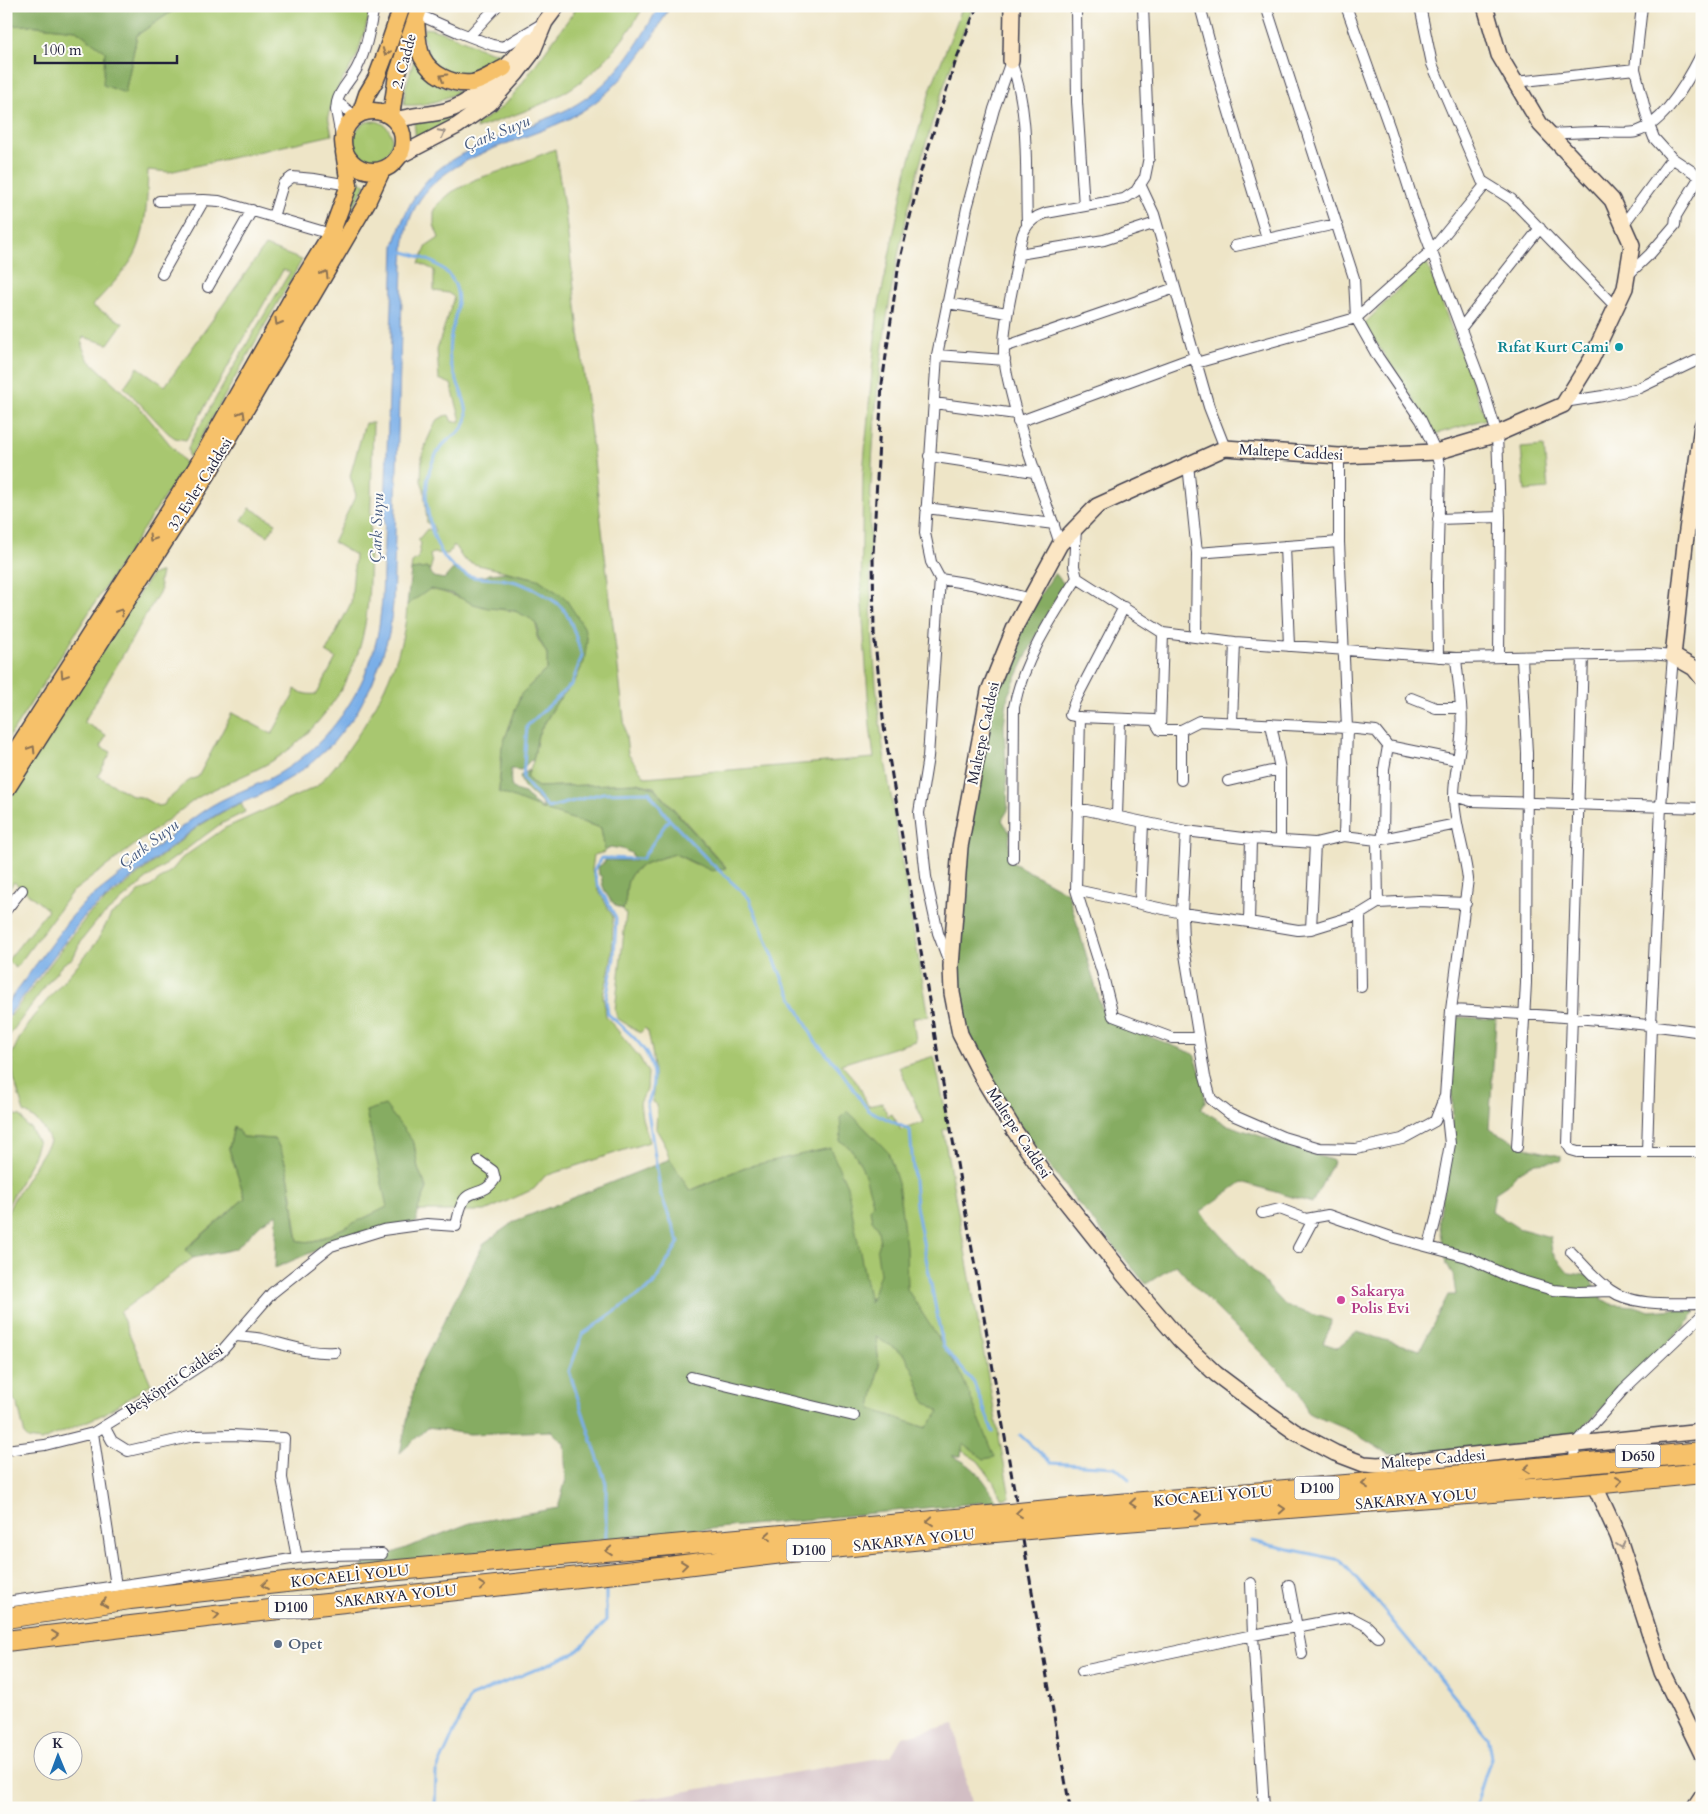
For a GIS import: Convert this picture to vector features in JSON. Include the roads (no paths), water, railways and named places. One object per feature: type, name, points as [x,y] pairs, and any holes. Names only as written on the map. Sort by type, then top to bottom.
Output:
[{"type":"highway","name":"D650","points":[[1575,1455],[1702,1448]]},
{"type":"highway","name":"D100","points":[[1575,1455],[1702,1452]]},
{"type":"highway","name":"KOCAELİ YOLU","points":[[1061,1517],[1442,1477],[1575,1455]]},
{"type":"highway","name":"D100","points":[[1649,1478],[1702,1472]]},
{"type":"highway","name":"D650","points":[[1649,1478],[1702,1482]]},
{"type":"highway","name":"SAKARYA YOLU","points":[[1061,1517],[1594,1484],[1649,1478]]},
{"type":"highway","name":"D100","points":[[981,1525],[1061,1517]]},
{"type":"highway","name":"KOCAELİ YOLU","points":[[6,1618],[130,1599],[575,1553],[981,1525]]},
{"type":"highway","name":"SAKARYA YOLU","points":[[6,1642],[223,1614],[790,1552],[981,1525]]},
{"type":"main road","name":"2. Cadde","points":[[358,114],[388,50],[402,6]]},
{"type":"main road","name":"2. Cadde","points":[[394,118],[397,75],[421,12]]},
{"type":"main road","points":[[421,12],[417,38],[422,57],[440,76],[454,82],[472,82],[486,78],[504,68]]},
{"type":"main road","points":[[372,110],[382,112],[394,118],[401,128],[403,138],[403,147],[399,156],[389,167],[382,170],[364,170],[355,166],[343,147],[343,132],[348,123],[358,114],[372,110]]},
{"type":"main road","name":"32 Evler Caddesi","points":[[6,766],[196,468],[298,288],[331,234],[347,195],[349,185],[343,147]]},
{"type":"main road","name":"32 Evler Caddesi","points":[[6,790],[207,475],[367,202],[382,170]]},
{"type":"street","points":[[343,147],[336,110],[338,96],[356,69],[364,50],[374,6]]},
{"type":"street","points":[[469,36],[497,6]]},
{"type":"street","points":[[394,118],[446,111],[475,97],[542,27],[558,6]]},
{"type":"street","points":[[951,966],[938,933],[926,876],[919,813],[928,757],[940,579],[931,562],[925,533],[929,456],[937,356],[967,208],[994,109],[1011,61],[1012,6]]},
{"type":"street","points":[[1076,6],[1077,102],[1084,206]]},
{"type":"street","points":[[1027,224],[1036,216],[1124,199],[1136,192],[1146,177],[1149,157],[1143,6]]},
{"type":"street","points":[[1200,6],[1267,238]]},
{"type":"street","points":[[1266,6],[1354,278],[1356,318],[1378,357],[1421,420],[1436,452],[1440,468],[1436,583],[1438,657]]},
{"type":"street","points":[[1346,6],[1415,207],[1482,385],[1497,434],[1500,517],[1499,656]]},
{"type":"street","points":[[1420,6],[1432,64],[1482,181],[1511,199],[1616,307]]},
{"type":"street","name":"Maltepe Caddesi","points":[[1485,6],[1499,55],[1540,124],[1612,200],[1632,245],[1625,288],[1591,360],[1563,405],[1497,434],[1436,452],[1339,456],[1225,448],[1097,506],[1060,544],[1015,627],[989,691],[960,847],[951,966],[952,993],[960,1034],[985,1082],[1014,1130],[1047,1178],[1125,1276],[1180,1340],[1216,1374],[1296,1432],[1335,1453],[1364,1464],[1378,1465],[1575,1455],[1702,1431]]},
{"type":"street","points":[[1627,276],[1650,254],[1675,225],[1676,216],[1701,175],[1672,158],[1654,138],[1649,125],[1635,69],[1642,6]]},
{"type":"street","points":[[421,12],[469,36],[503,47],[542,27]]},
{"type":"street","points":[[399,156],[457,126],[490,104],[532,53],[542,27]]},
{"type":"street","points":[[1550,134],[1635,132],[1649,125],[1668,110],[1702,53]]},
{"type":"street","points":[[1011,61],[1018,79],[1024,123],[1027,224],[1022,237],[1007,313],[1004,348],[1005,360],[1017,418],[1060,544]]},
{"type":"street","points":[[1515,82],[1635,69]]},
{"type":"street","points":[[337,102],[358,114]]},
{"type":"street","points":[[1623,225],[1672,158]]},
{"type":"street","points":[[274,217],[283,184],[292,177],[349,185]]},
{"type":"street","points":[[1140,184],[1156,223],[1209,406],[1225,448]]},
{"type":"street","points":[[934,403],[1017,418],[1196,360],[1356,318],[1431,251],[1486,184]]},
{"type":"street","points":[[162,274],[204,200]]},
{"type":"street","points":[[159,201],[219,201],[331,234]]},
{"type":"street","points":[[208,286],[252,210]]},
{"type":"street","points":[[1019,254],[1104,240],[1156,223]]},
{"type":"street","points":[[1235,246],[1336,224]]},
{"type":"street","points":[[1461,328],[1540,228]]},
{"type":"street","points":[[1004,348],[1175,288]]},
{"type":"street","points":[[947,303],[1007,313]]},
{"type":"street","points":[[937,356],[1005,360]]},
{"type":"street","points":[[1564,402],[1639,388],[1702,358]]},
{"type":"street","points":[[1648,1152],[1651,1024],[1661,806],[1673,656],[1691,499],[1702,426]]},
{"type":"street","points":[[929,456],[1034,472]]},
{"type":"street","points":[[1339,456],[1339,542],[1347,728],[1344,836]]},
{"type":"street","points":[[1188,464],[1197,553],[1196,636]]},
{"type":"street","points":[[926,508],[1054,524]]},
{"type":"street","points":[[1438,519],[1500,517]]},
{"type":"street","points":[[1076,528],[1074,566],[1077,578],[1163,633],[1234,642],[1456,658],[1648,654],[1673,656],[1694,668],[1702,678]]},
{"type":"street","points":[[1197,553],[1339,542]]},
{"type":"street","points":[[1286,546],[1289,646]]},
{"type":"street","points":[[1013,859],[1014,707],[1018,685],[1052,618],[1077,578]]},
{"type":"street","points":[[940,579],[970,584],[1030,599]]},
{"type":"street","points":[[1124,607],[1075,701],[1070,715],[1154,720],[1160,730]]},
{"type":"street","points":[[1160,730],[1163,633]]},
{"type":"street","points":[[1232,722],[1234,642]]},
{"type":"street","points":[[1583,655],[1568,1145],[1571,1150],[1578,1152],[1702,1152]]},
{"type":"street","points":[[1429,1246],[1437,1215],[1450,1144],[1445,1097],[1451,1010],[1466,903],[1468,873],[1456,824],[1454,796],[1461,737],[1456,658]]},
{"type":"street","points":[[1517,1147],[1524,1014],[1527,802],[1527,724],[1522,658]]},
{"type":"street","points":[[1411,698],[1436,708],[1460,708]]},
{"type":"street","points":[[1080,717],[1076,890],[1102,972],[1113,1016],[1172,1038],[1199,1038]]},
{"type":"street","points":[[1117,816],[1120,719]]},
{"type":"street","points":[[1160,730],[1181,730],[1199,721],[1347,728],[1376,731],[1388,746],[1457,760]]},
{"type":"street","points":[[1271,724],[1280,769],[1280,841]]},
{"type":"street","points":[[1181,730],[1181,780]]},
{"type":"street","points":[[1378,903],[1384,769],[1388,746]]},
{"type":"street","points":[[1228,781],[1280,769]]},
{"type":"street","points":[[1454,796],[1471,801],[1702,808]]},
{"type":"street","points":[[1078,808],[1186,831],[1251,839],[1314,843],[1344,836],[1380,839],[1456,824]]},
{"type":"street","points":[[1140,903],[1143,822]]},
{"type":"street","points":[[1186,831],[1182,913],[1183,942],[1205,1078],[1211,1099],[1230,1114],[1282,1137],[1320,1148],[1356,1149],[1402,1139],[1435,1121],[1445,1097]]},
{"type":"street","points":[[1249,922],[1251,839]]},
{"type":"street","points":[[1312,929],[1314,843]]},
{"type":"street","points":[[6,910],[22,890]]},
{"type":"street","points":[[1076,890],[1182,913],[1298,930],[1312,929],[1360,914],[1378,903],[1419,901],[1466,903]]},
{"type":"street","points":[[1360,914],[1362,987]]},
{"type":"street","points":[[1451,1010],[1573,1017],[1651,1024],[1702,1032]]},
{"type":"street","name":"Beşköprü Caddesi","points":[[6,1450],[45,1445],[93,1433],[221,1352],[272,1293],[331,1246],[383,1230],[427,1224],[456,1226],[463,1201],[468,1195],[490,1188],[495,1179],[493,1171],[479,1161]]},
{"type":"street","points":[[1262,1213],[1280,1209],[1306,1219],[1328,1215],[1391,1237],[1466,1257],[1512,1278],[1553,1290],[1579,1292],[1611,1291],[1635,1300],[1653,1303],[1702,1303]]},
{"type":"street","points":[[1298,1248],[1314,1218]]},
{"type":"street","points":[[1571,1252],[1611,1291]]},
{"type":"street","points":[[1575,1455],[1623,1390],[1702,1315]]},
{"type":"street","points":[[235,1336],[261,1339],[296,1349],[335,1352]]},
{"type":"street","points":[[691,1377],[854,1416]]},
{"type":"street","points":[[104,1426],[112,1441],[128,1451],[194,1436],[232,1435],[284,1438],[282,1478],[297,1558]]},
{"type":"street","points":[[93,1433],[116,1586]]},
{"type":"street","points":[[1594,1484],[1618,1536],[1662,1672],[1702,1754]]},
{"type":"street","points":[[6,1602],[297,1558],[382,1554]]},
{"type":"street","points":[[1251,1583],[1264,1808]]},
{"type":"street","points":[[1289,1585],[1302,1654]]},
{"type":"street","points":[[1082,1671],[1253,1635],[1350,1617],[1367,1626],[1378,1637]]},
{"type":"street","points":[[1694,1808],[1702,1796]]},
{"type":"water","points":[[659,6],[670,6],[651,39],[629,70],[602,96],[570,118],[474,157],[452,169],[432,185],[417,204],[406,233],[403,263],[393,604],[389,634],[381,660],[372,684],[356,714],[332,744],[309,765],[258,796],[228,808],[199,825],[86,914],[6,1019],[6,1005],[68,921],[84,903],[204,810],[289,767],[317,744],[342,716],[361,683],[374,649],[382,600],[394,246],[404,217],[416,195],[430,177],[446,164],[486,143],[562,112],[577,104],[604,84],[625,61],[643,35]]},
{"type":"waterway","points":[[400,251],[433,262],[442,268],[455,284],[458,295],[449,353],[467,415],[463,427],[437,453],[430,470],[426,497],[435,539],[446,559],[463,573],[477,578],[501,579],[519,583],[558,603],[565,610],[569,618],[582,656],[572,684],[527,726],[523,779],[548,808],[603,793],[649,792],[669,819],[711,863],[749,898],[783,980],[815,1041],[838,1067],[868,1110],[910,1130],[916,1206],[943,1346],[974,1383],[993,1432]]},
{"type":"waterway","points":[[606,1544],[606,1483],[569,1371],[583,1334],[653,1285],[679,1242],[661,1195],[647,1105],[652,1089],[653,1076],[651,1064],[639,1043],[608,1014],[606,1000],[614,958],[616,918],[597,883],[594,870],[602,858],[642,859],[669,819]]},
{"type":"waterway","points":[[1020,1435],[1051,1463],[1115,1467],[1129,1479]]},
{"type":"waterway","points":[[1251,1541],[1340,1560],[1367,1590],[1487,1736],[1491,1757],[1475,1808]]},
{"type":"waterway","points":[[435,1808],[436,1772],[470,1697],[575,1653],[606,1621],[606,1580]]},
{"type":"railway","points":[[977,6],[955,63],[921,171],[899,263],[882,384],[873,555],[874,633],[884,727],[939,1061],[1070,1808]]},
{"type":"place","name":"Rıfat Kurt Cami","points":[[1619,347]]},
{"type":"place","name":"Sakarya Polis Evi","points":[[1341,1300]]},
{"type":"place","name":"Opet","points":[[278,1644]]},
{"type":"water label","name":"Çark Suyu","points":[[497,133]]},
{"type":"water label","name":"Çark Suyu","points":[[377,528]]},
{"type":"water label","name":"Çark Suyu","points":[[149,844]]}]
